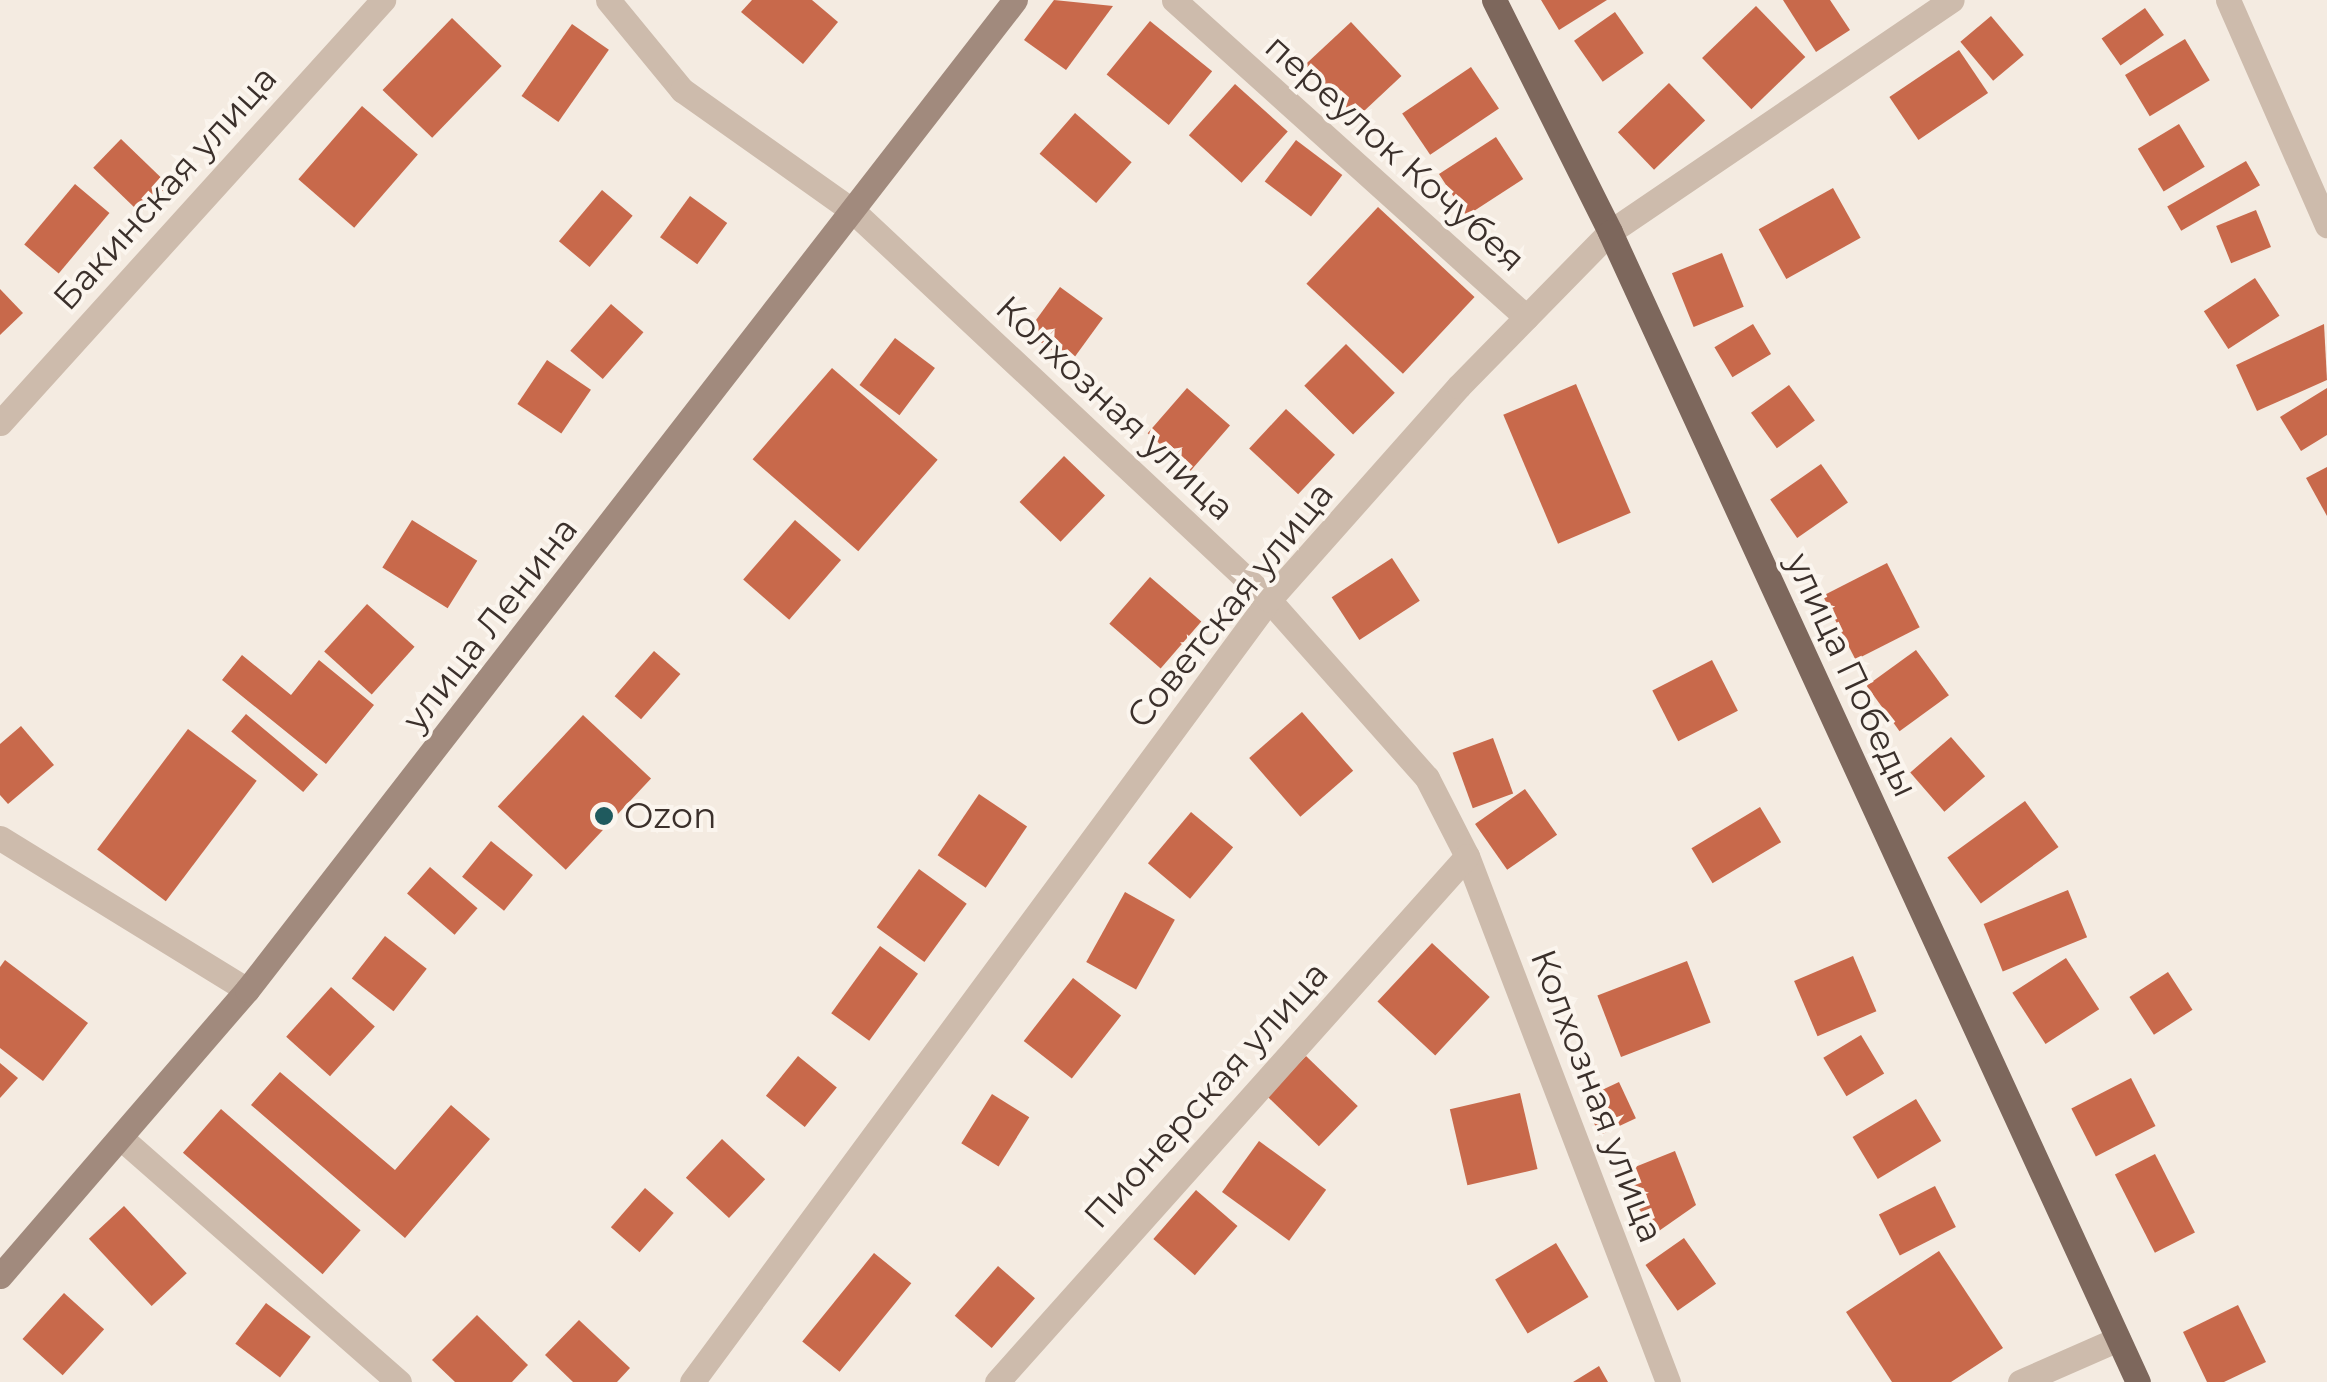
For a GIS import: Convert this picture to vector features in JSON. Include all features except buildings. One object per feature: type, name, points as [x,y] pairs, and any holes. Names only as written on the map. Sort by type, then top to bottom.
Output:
[{"type":"main road","name":"улица Ленина","points":[[0,1276],[246,990],[1016,0]]},
{"type":"main road","name":"улица Победы","points":[[1494,0],[1610,232],[2138,1382]]},
{"type":"street","name":"Бакинская улица","points":[[0,424],[383,0]]},
{"type":"street","name":"Колхозная улица","points":[[608,0],[682,90],[854,212],[1269,600],[1427,778],[1468,856],[1668,1382]]},
{"type":"street","name":"переулок Кочубея","points":[[1174,0],[1526,317]]},
{"type":"street","name":"Советская улица","points":[[692,1382],[1269,600],[1526,317],[1610,232],[1952,0]]},
{"type":"street","points":[[2228,0],[2327,225]]},
{"type":"street","points":[[0,838],[246,990]]},
{"type":"street","name":"Пионерская улица","points":[[998,1382],[1468,856]]},
{"type":"street","points":[[121,1138],[399,1382]]},
{"type":"street","points":[[2020,1382],[2118,1339]]},
{"type":"place","name":"Ozon","points":[[604,816]]}]
